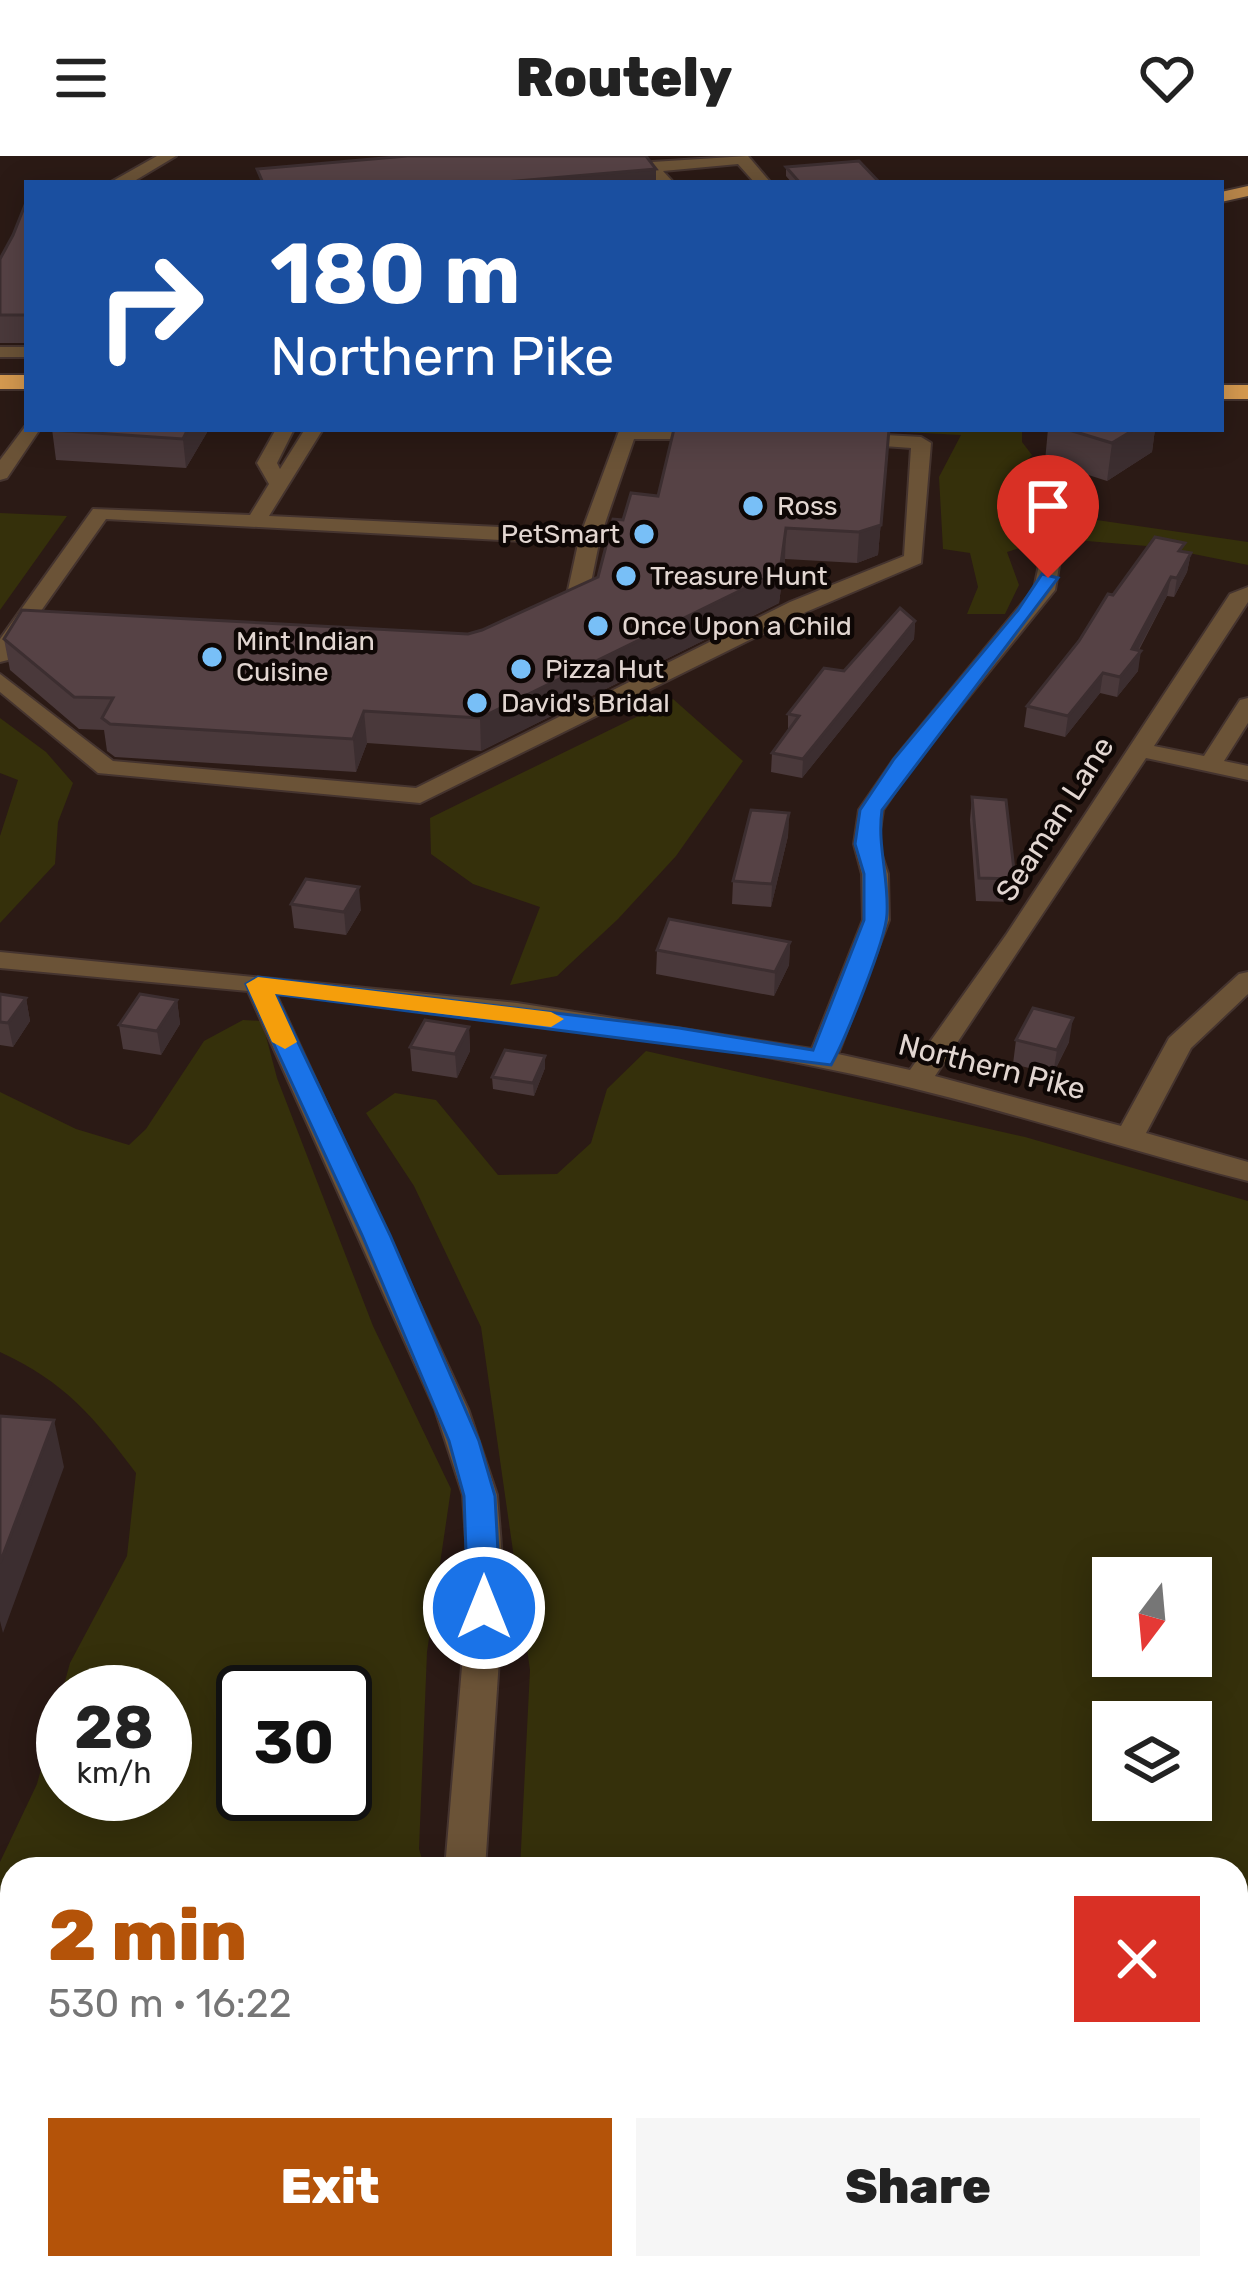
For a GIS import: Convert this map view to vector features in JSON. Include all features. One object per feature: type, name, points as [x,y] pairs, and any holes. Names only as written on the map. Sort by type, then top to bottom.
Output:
[{"type":"street","points":[[123,180],[168,156]]},
{"type":"street","points":[[664,180],[652,166],[742,158],[760,180]]},
{"type":"street","points":[[0,474],[29,432]]},
{"type":"street","points":[[277,481],[267,463],[283,432]]},
{"type":"street","points":[[256,521],[277,481],[296,464],[312,432]]},
{"type":"street","points":[[535,625],[574,607],[590,538],[626,435],[640,432]]},
{"type":"street","points":[[695,432],[740,434]]},
{"type":"street","points":[[0,681],[106,768],[420,796],[798,607],[914,559],[921,442],[831,439]]},
{"type":"street","points":[[0,655],[100,513],[590,538]]},
{"type":"street","points":[[822,1060],[876,920],[875,874],[866,844],[871,810],[929,729],[1044,590],[1050,560]]},
{"type":"street","name":"Seaman Lane","points":[[918,1081],[1247,593]]},
{"type":"street","points":[[17,630],[55,632]]},
{"type":"street","points":[[1210,765],[1248,705]]},
{"type":"street","points":[[1140,750],[1248,773]]},
{"type":"street","name":"Northern Pike","points":[[0,960],[258,984],[679,1036],[822,1060],[918,1081],[1248,1172]]},
{"type":"street","points":[[1129,1137],[1179,1044],[1248,980]]},
{"type":"street","points":[[258,984],[376,1235],[464,1441],[480,1496],[484,1608],[465,1857]]},
{"type":"shaded area","points":[[903,432],[1022,432],[1022,442],[1032,455],[1018,469],[1021,509],[1248,542],[1248,565],[1159,547],[1051,538],[1007,552],[1019,585],[1005,614],[967,614],[978,587],[970,553],[943,549],[939,477],[961,435]]},
{"type":"shaded area","points":[[0,513],[67,516],[0,610]]},
{"type":"shaded area","points":[[673,699],[743,761],[676,856],[618,919],[557,976],[510,985],[540,907],[473,884],[431,854],[430,818]]},
{"type":"shaded area","points":[[0,718],[46,752],[73,783],[58,822],[55,864],[0,923],[0,836],[18,780],[0,773]]},
{"type":"shaded area","points":[[243,1020],[262,1021],[277,1078],[373,1326],[451,1489],[427,1652],[421,1857],[2,1857],[36,1786],[36,1821],[192,1821],[192,1665],[69,1665],[127,1556],[136,1473],[77,1403],[43,1376],[0,1352],[0,1092],[76,1129],[129,1145],[146,1129],[204,1041]]},
{"type":"shaded area","points":[[646,1051],[1025,1137],[1248,1201],[1248,1857],[521,1857],[530,1670],[481,1327],[414,1186],[366,1113],[395,1093],[436,1100],[498,1175],[557,1174],[591,1143],[607,1089]]},
{"type":"building","points":[[407,156],[646,156],[656,169],[528,180],[262,180],[257,169]]},
{"type":"building","points":[[859,161],[877,180],[797,180],[786,167]]},
{"type":"building","points":[[24,208],[24,315],[0,315],[0,259]]},
{"type":"building","points":[[80,432],[186,432],[183,439]]},
{"type":"building","points":[[673,432],[889,432],[881,525],[859,532],[786,528],[780,571],[480,718],[364,711],[353,739],[110,724],[102,718],[113,698],[74,697],[4,639],[22,610],[468,634],[598,577],[613,519],[623,520],[631,493],[658,496]]},
{"type":"building","points":[[1076,432],[1130,432],[1112,443]]},
{"type":"building","points":[[1155,537],[1185,543],[1179,551],[1191,553],[1177,578],[1171,577],[1132,649],[1141,651],[1120,677],[1103,673],[1068,716],[1027,706],[1079,641],[1108,594],[1113,595]]},
{"type":"building","points":[[900,608],[915,621],[803,759],[772,753],[799,716],[788,714],[824,668],[844,671]]},
{"type":"building","points":[[972,797],[1006,800],[1015,879],[979,878]]},
{"type":"building","points":[[751,810],[789,813],[772,884],[733,881]]},
{"type":"building","points":[[306,879],[359,887],[344,912],[291,904]]},
{"type":"building","points":[[669,919],[790,942],[775,972],[657,950]]},
{"type":"building","points":[[0,994],[26,998],[8,1023],[0,1022]]},
{"type":"building","points":[[140,994],[177,1000],[157,1031],[119,1025]]},
{"type":"building","points":[[1033,1008],[1073,1018],[1057,1050],[1016,1040]]},
{"type":"building","points":[[425,1020],[469,1027],[455,1054],[410,1047]]},
{"type":"building","points":[[505,1050],[545,1056],[533,1083],[492,1077]]},
{"type":"building","points":[[0,1416],[54,1420],[0,1563]]},
{"type":"slow traffic","points":[[285,1042],[258,984],[551,1019]]},
{"type":"place","name":"Ross","points":[[753,506]]},
{"type":"place","name":"PetSmart","points":[[644,534]]},
{"type":"place","name":"Treasure Hunt","points":[[626,576]]},
{"type":"place","name":"Once Upon a Child","points":[[598,626]]},
{"type":"place","name":"Mint Indian Cuisine","points":[[212,657]]},
{"type":"place","name":"Pizza Hut","points":[[521,669]]},
{"type":"place","name":"David's Bridal","points":[[477,703]]},
{"type":"route","points":[[484,1608],[480,1496],[464,1441],[376,1235],[258,984],[679,1036],[822,1060],[866,956],[876,920],[875,874],[866,844],[871,810],[902,764],[1044,590],[1048,578]]}]
